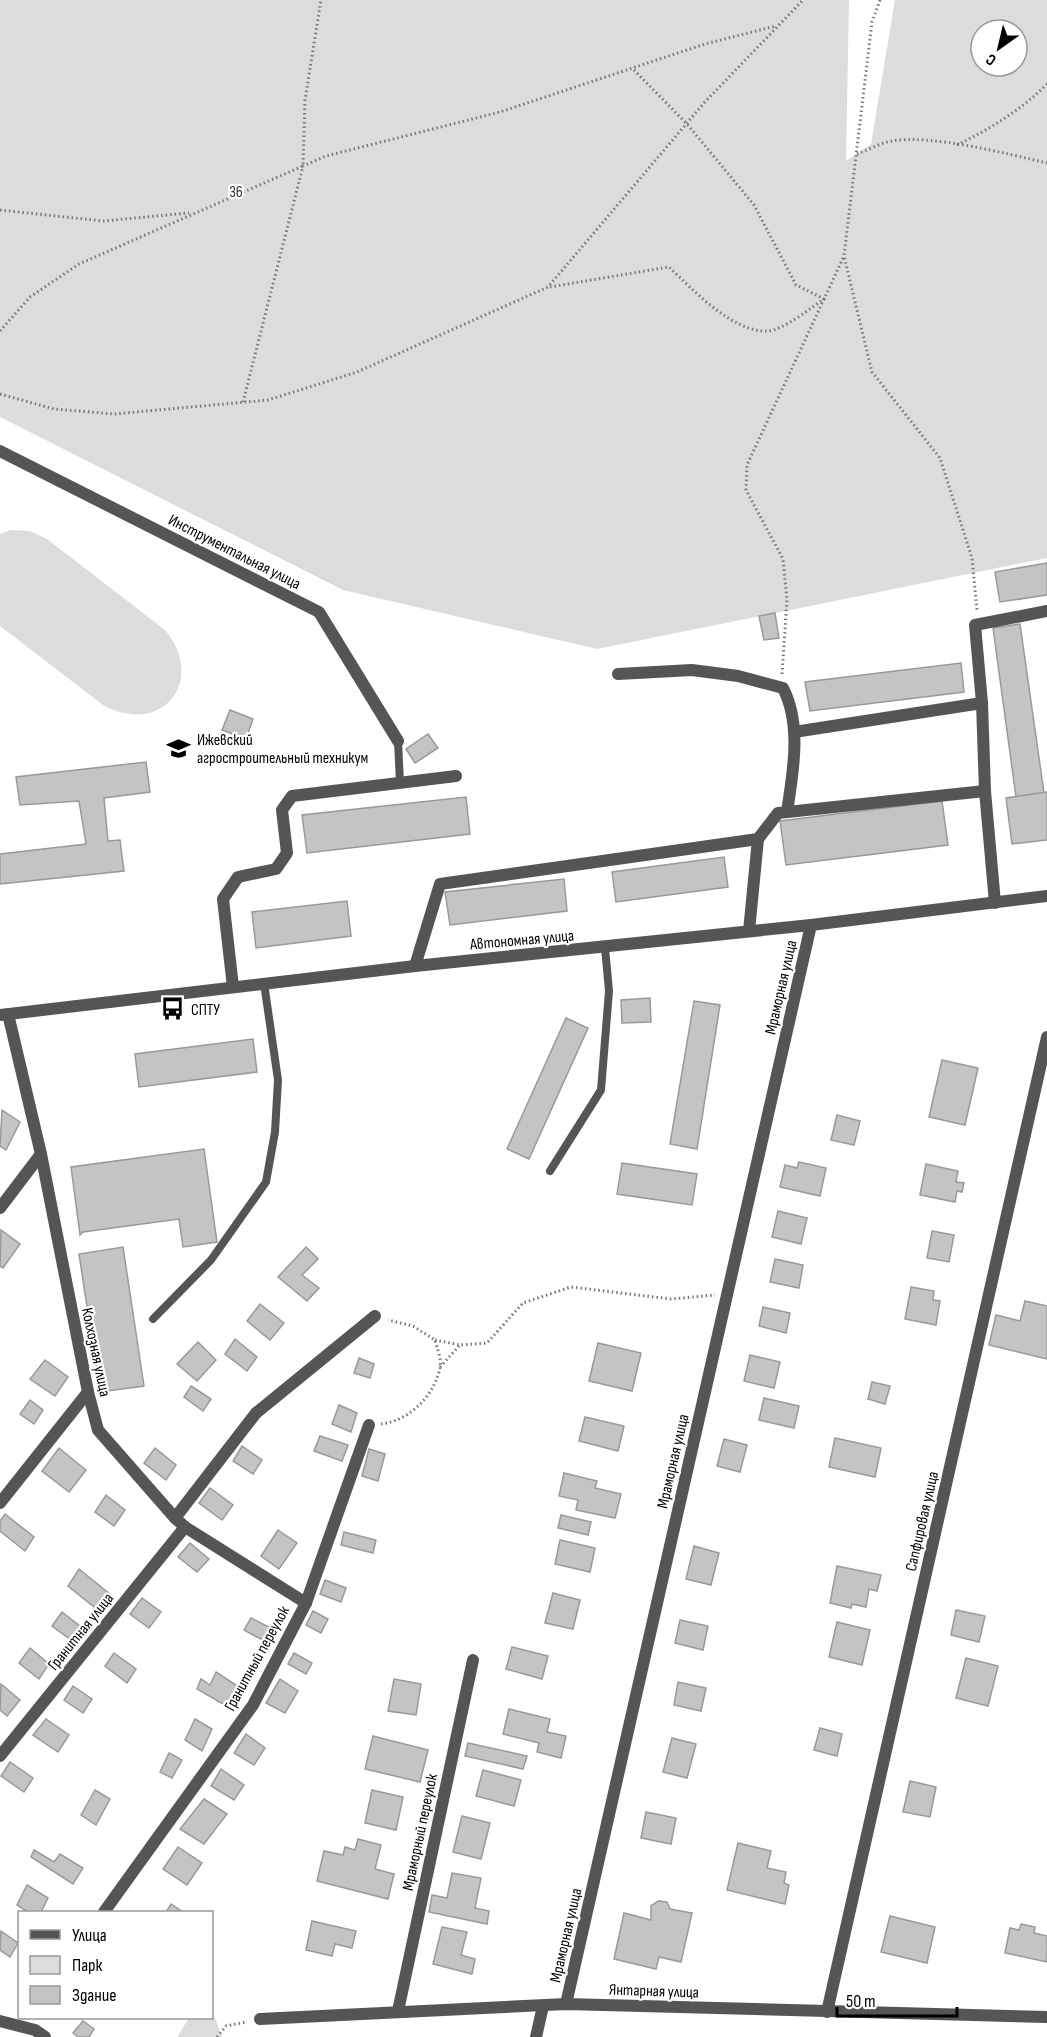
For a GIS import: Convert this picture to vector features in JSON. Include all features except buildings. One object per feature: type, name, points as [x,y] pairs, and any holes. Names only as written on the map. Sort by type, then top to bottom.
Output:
[{"type":"street","name":"Инструментальная улица","points":[[0,451],[319,612],[398,741]]},
{"type":"street","points":[[995,903],[985,791],[982,704],[975,624],[1047,611]]},
{"type":"street","points":[[618,674],[692,670],[738,676],[783,688],[788,699],[794,732],[787,812]]},
{"type":"street","points":[[794,732],[982,704]]},
{"type":"street","points":[[233,987],[223,898],[238,877],[276,869],[282,861],[287,853],[282,810],[292,796],[456,776]]},
{"type":"street","points":[[749,931],[758,839],[778,813],[985,791]]},
{"type":"street","points":[[415,966],[440,884],[758,839]]},
{"type":"street","name":"Автономная улица","points":[[4,1014],[415,966],[811,925],[1047,896]]},
{"type":"street","name":"Мраморная улица","points":[[566,2004],[811,925]]},
{"type":"street","name":"Колхозная улица","points":[[4,1014],[41,1154],[87,1392],[98,1430],[185,1527],[306,1603]]},
{"type":"street","name":"Сапфировая улица","points":[[827,2012],[1047,1037]]},
{"type":"street","points":[[0,1208],[41,1154]]},
{"type":"street","points":[[175,1518],[256,1413],[375,1316]]},
{"type":"street","points":[[0,1503],[87,1392]]},
{"type":"street","name":"Гранитный переулок","points":[[105,1911],[185,1796],[253,1705],[306,1603],[369,1425]]},
{"type":"street","name":"Гранитная улица","points":[[0,1756],[185,1527]]},
{"type":"street","name":"Мраморный переулок","points":[[398,2011],[473,1660]]},
{"type":"street","name":"Янтарная улица","points":[[260,2019],[566,2004],[1047,2017]]},
{"type":"street","points":[[536,2037],[543,2006]]},
{"type":"street","points":[[0,2020],[37,2035],[42,2019]]},
{"type":"lane","points":[[398,741],[400,783]]},
{"type":"lane","points":[[550,1171],[601,1090],[609,991],[605,948]]},
{"type":"lane","points":[[153,1318],[212,1260],[266,1182],[275,1132],[278,1080],[264,983]]},
{"type":"path","points":[[243,402],[303,166],[305,100],[321,0]]},
{"type":"path","points":[[548,287],[687,124],[803,0]]},
{"type":"path","points":[[783,688],[782,654],[787,600],[783,559],[746,490],[747,465],[844,255],[872,22],[880,0]]},
{"type":"path","points":[[0,331],[30,297],[79,264],[326,156],[500,112],[705,44],[777,26]]},
{"type":"path","points":[[632,68],[687,124],[754,205],[796,285],[824,299]]},
{"type":"path","points":[[957,145],[988,130],[1034,98],[1047,84]]},
{"type":"path","points":[[857,154],[892,141],[994,150],[1047,163]]},
{"type":"path","points":[[0,210],[103,221],[194,213]]},
{"type":"path","points":[[844,255],[872,372],[940,458],[972,558],[978,607],[975,624]]},
{"type":"path","points":[[0,394],[54,409],[114,414],[268,400],[357,372],[548,287],[669,267],[707,304],[738,323],[768,331],[797,318],[824,299]]},
{"type":"path","points":[[375,1316],[413,1326],[435,1340],[460,1345],[487,1343],[523,1303],[571,1287],[671,1299],[727,1295]]},
{"type":"path","points":[[435,1340],[440,1367]]},
{"type":"path","points":[[369,1425],[397,1422],[422,1405],[440,1367],[460,1345]]},
{"type":"path","points":[[217,2037],[226,2026],[260,2019]]},
{"type":"green space","name":"36","points":[[0,0],[849,0],[846,161],[871,144],[895,0],[1047,0],[1047,558],[597,649],[343,590],[0,417]]},
{"type":"green space","points":[[11,530],[30,531],[47,539],[165,630],[177,649],[181,668],[179,685],[172,699],[160,709],[143,714],[124,713],[103,705],[0,626],[0,534]]},
{"type":"green space","points":[[213,2013],[222,2037],[177,2037],[188,2019],[213,2019]]},
{"type":"place","name":"Ижевский агростроительный техникум","points":[[179,748]]},
{"type":"place","name":"СПТУ","points":[[173,1009]]}]
